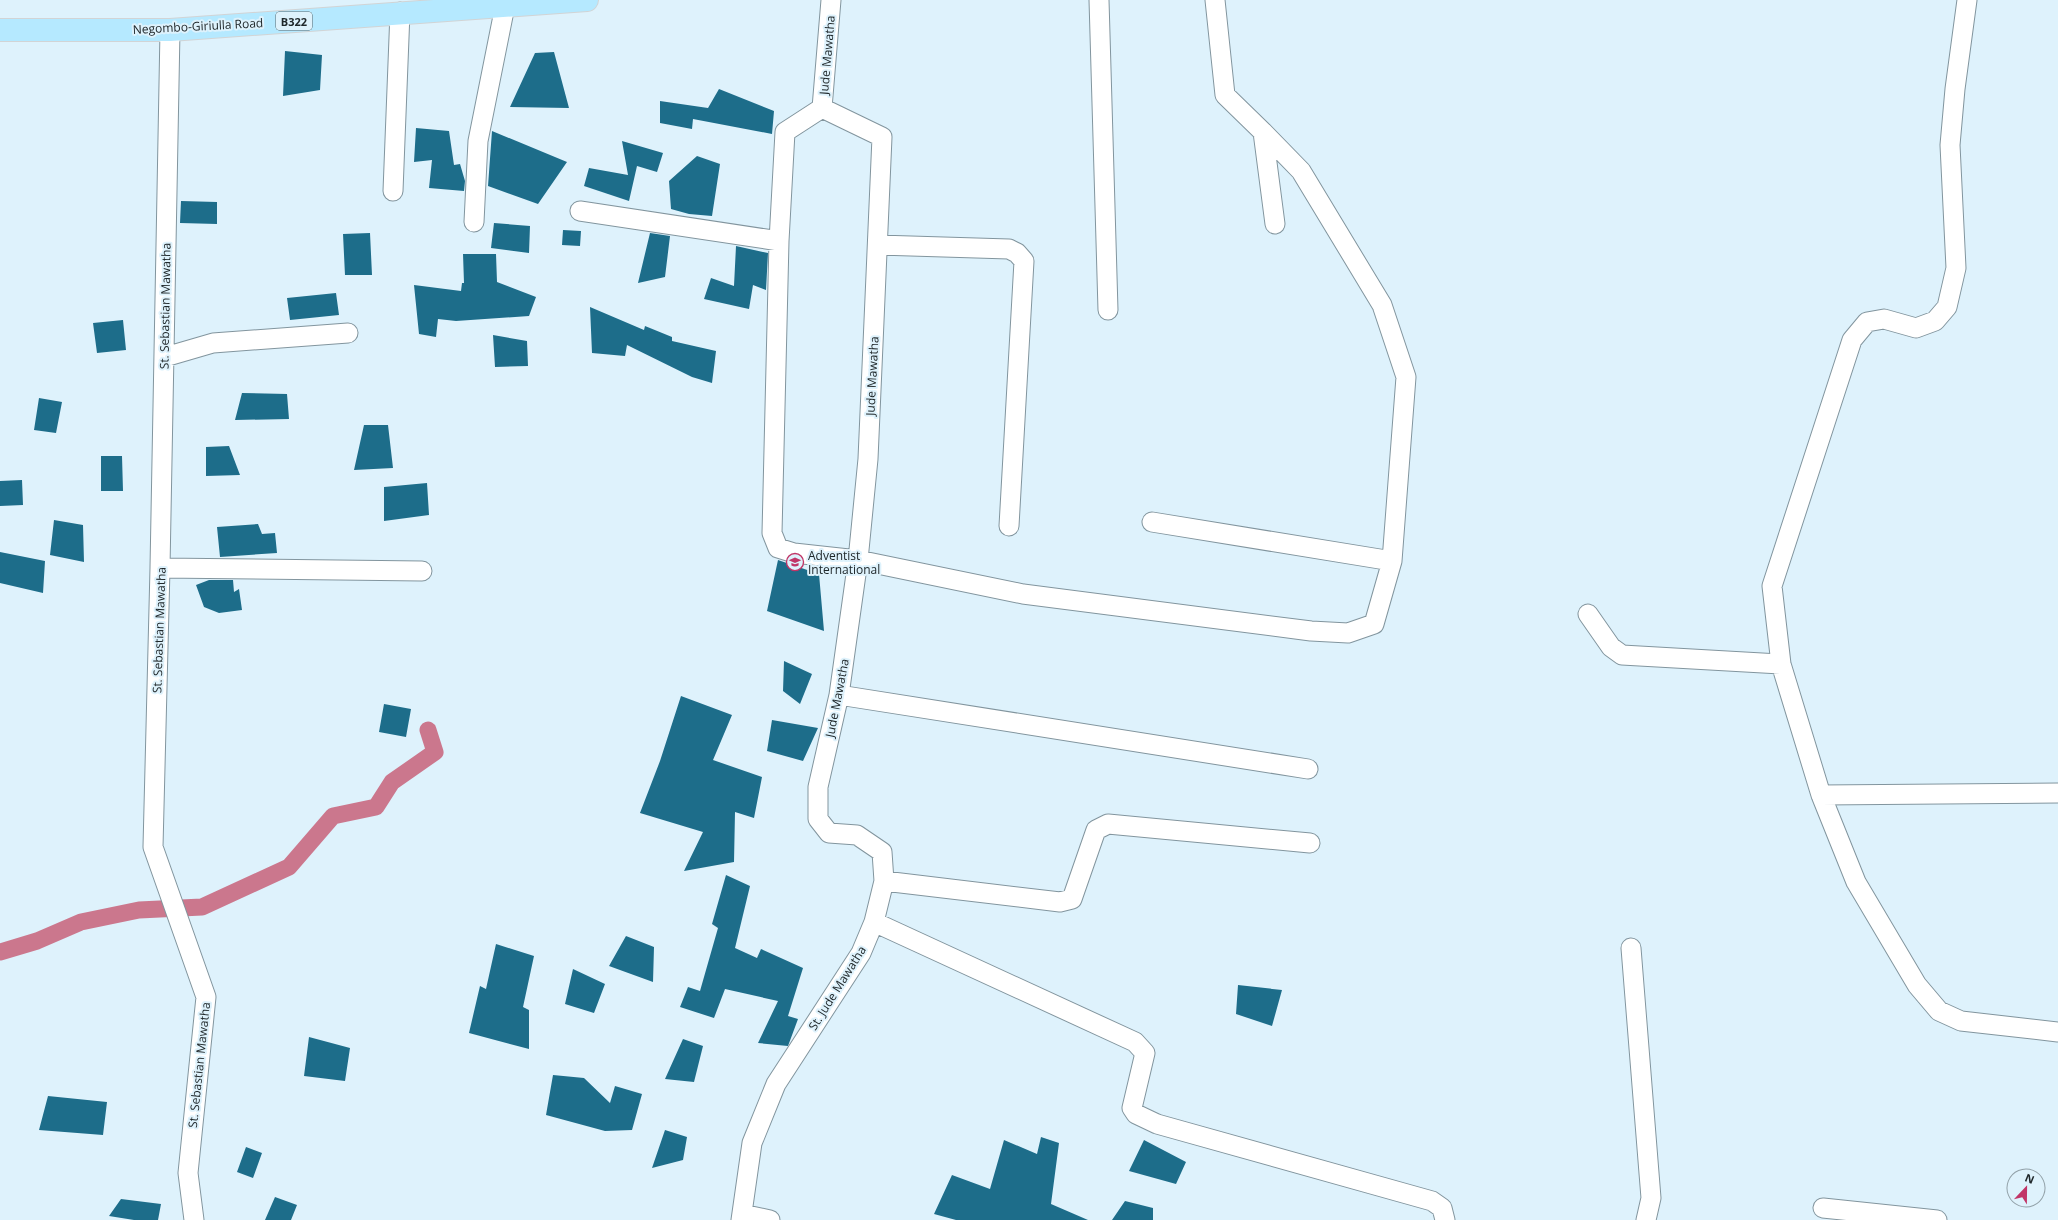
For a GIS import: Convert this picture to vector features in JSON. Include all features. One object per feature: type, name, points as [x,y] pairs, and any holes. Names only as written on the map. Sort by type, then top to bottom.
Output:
[{"type":"main road","name":"Negombo-Giriulla Road","points":[[0,30],[170,30],[400,12],[587,0]]},
{"type":"street","name":"Jude Mawatha","points":[[818,787],[839,695],[858,560],[868,458],[882,137],[822,108],[831,0]]},
{"type":"street","points":[[1099,0],[1108,310]]},
{"type":"street","points":[[822,108],[785,132],[779,241],[772,534],[778,548],[794,553],[858,560],[1023,594],[1311,631],[1348,633],[1374,624],[1392,561],[1406,377],[1382,305],[1301,171],[1225,95],[1215,0]]},
{"type":"street","points":[[1967,0],[1955,88],[1950,145],[1956,268],[1947,307],[1936,321],[1916,328],[1884,319],[1867,322],[1852,340],[1772,586],[1781,664],[1822,795],[1856,882],[1917,985],[1939,1011],[1961,1021],[2058,1032]]},
{"type":"street","points":[[474,222],[478,141],[505,6]]},
{"type":"street","points":[[393,191],[400,12]]},
{"type":"street","name":"St. Sebastian Mawatha","points":[[170,30],[153,847],[206,997],[188,1173],[194,1220]]},
{"type":"street","points":[[1263,132],[1275,224]]},
{"type":"street","points":[[580,211],[779,241]]},
{"type":"street","points":[[878,245],[1009,249],[1017,253],[1024,261],[1009,526]]},
{"type":"street","points":[[164,357],[213,344],[348,333]]},
{"type":"street","points":[[1152,522],[1392,561]]},
{"type":"street","points":[[160,568],[422,571]]},
{"type":"street","points":[[1588,614],[1611,647],[1622,655],[1781,664]]},
{"type":"street","points":[[839,695],[1308,769]]},
{"type":"street","name":"St. Jude Mawatha","points":[[741,1217],[752,1143],[776,1084],[861,953],[874,922],[884,880],[882,852],[857,835],[829,833],[818,819],[818,787]]},
{"type":"street","points":[[1822,795],[2058,793]]},
{"type":"street","points":[[884,880],[1060,902],[1072,899],[1096,830],[1108,824],[1310,843]]},
{"type":"street","points":[[874,922],[1135,1042],[1145,1053],[1132,1108],[1136,1114],[1157,1124],[1432,1201],[1442,1208],[1445,1220]]},
{"type":"street","points":[[1631,948],[1651,1198],[1646,1220]]},
{"type":"street","points":[[1823,1208],[1937,1220]]},
{"type":"street","points":[[741,1217],[770,1220]]},
{"type":"building","points":[[285,51],[322,55],[320,90],[283,96]]},
{"type":"building","points":[[554,52],[569,108],[510,107],[535,53]]},
{"type":"building","points":[[719,89],[774,111],[772,134],[693,119],[692,129],[660,123],[660,101],[708,108]]},
{"type":"building","points":[[416,128],[449,131],[454,165],[460,164],[465,181],[464,191],[429,188],[432,160],[414,162]]},
{"type":"building","points":[[492,131],[567,162],[538,204],[488,186]]},
{"type":"building","points":[[622,141],[663,153],[657,172],[637,166],[629,201],[584,186],[589,168],[628,175]]},
{"type":"building","points":[[697,156],[720,164],[712,216],[689,214],[671,209],[669,181]]},
{"type":"building","points":[[181,201],[217,202],[217,224],[180,223]]},
{"type":"building","points":[[494,223],[530,226],[529,253],[491,248]]},
{"type":"building","points":[[563,230],[581,231],[580,246],[562,245]]},
{"type":"building","points":[[370,233],[372,275],[345,275],[343,234]]},
{"type":"building","points":[[650,233],[670,236],[665,277],[638,283]]},
{"type":"building","points":[[736,246],[768,253],[766,290],[753,285],[749,309],[704,299],[711,278],[734,286]]},
{"type":"building","points":[[463,254],[496,254],[497,282],[536,297],[529,316],[456,321],[438,319],[436,337],[419,334],[414,285],[461,291],[462,283],[464,283]]},
{"type":"building","points":[[336,293],[339,315],[290,320],[287,298]]},
{"type":"building","points":[[590,307],[644,330],[645,326],[672,337],[672,341],[716,351],[712,383],[692,377],[627,345],[625,356],[592,353]]},
{"type":"building","points":[[123,320],[126,350],[97,353],[93,323]]},
{"type":"building","points":[[493,335],[527,341],[528,366],[495,367]]},
{"type":"building","points":[[242,393],[287,394],[289,419],[235,420]]},
{"type":"building","points":[[39,398],[62,402],[56,433],[34,430]]},
{"type":"building","points":[[364,425],[388,425],[393,468],[354,470]]},
{"type":"building","points":[[229,446],[240,475],[206,476],[206,447]]},
{"type":"building","points":[[101,456],[122,456],[123,491],[101,491]]},
{"type":"building","points":[[22,480],[23,505],[0,506],[0,481]]},
{"type":"building","points":[[427,483],[429,515],[384,521],[384,487]]},
{"type":"building","points":[[54,520],[83,525],[84,562],[50,555]]},
{"type":"building","points":[[258,524],[262,534],[275,533],[277,553],[220,557],[217,527]]},
{"type":"building","points":[[0,552],[45,561],[43,593],[0,583]]},
{"type":"building","points":[[778,560],[819,574],[824,631],[767,611]]},
{"type":"building","points":[[209,580],[233,580],[234,592],[239,589],[242,610],[219,613],[204,607],[196,585]]},
{"type":"building","points":[[784,661],[812,674],[800,704],[783,691]]},
{"type":"building","points":[[681,696],[732,715],[713,760],[762,777],[754,818],[735,812],[734,862],[684,871],[703,832],[640,813],[660,761]]},
{"type":"building","points":[[384,704],[411,709],[406,737],[379,732]]},
{"type":"building","points":[[772,720],[818,728],[803,761],[767,751]]},
{"type":"building","points":[[726,875],[750,886],[735,948],[757,958],[761,949],[803,968],[788,1016],[798,1019],[788,1046],[758,1043],[778,1001],[725,989],[714,1018],[680,1007],[688,987],[700,991],[718,928],[712,924]]},
{"type":"building","points":[[626,936],[654,947],[653,982],[609,966]]},
{"type":"building","points":[[496,944],[534,956],[523,1007],[529,1010],[529,1049],[469,1033],[480,986],[486,989]]},
{"type":"building","points":[[573,969],[605,984],[594,1013],[565,1004]]},
{"type":"building","points":[[1238,985],[1282,990],[1272,1026],[1236,1014]]},
{"type":"building","points":[[309,1037],[350,1048],[345,1081],[304,1076]]},
{"type":"building","points":[[683,1039],[703,1046],[694,1082],[665,1079]]},
{"type":"building","points":[[553,1075],[584,1078],[610,1103],[615,1086],[642,1094],[632,1130],[605,1131],[546,1115]]},
{"type":"building","points":[[48,1096],[107,1102],[103,1135],[39,1130]]},
{"type":"building","points":[[665,1130],[687,1137],[683,1160],[652,1168]]},
{"type":"building","points":[[1041,1137],[1059,1143],[1051,1204],[1088,1220],[956,1220],[934,1214],[952,1175],[990,1189],[1004,1140],[1037,1154]]},
{"type":"building","points":[[1144,1140],[1186,1162],[1176,1184],[1129,1171]]},
{"type":"building","points":[[246,1147],[262,1153],[253,1178],[237,1172]]},
{"type":"building","points":[[275,1197],[297,1205],[291,1220],[265,1220]]},
{"type":"building","points":[[121,1199],[161,1204],[158,1220],[134,1220],[109,1216]]},
{"type":"building","points":[[1125,1201],[1153,1208],[1153,1220],[1112,1220]]},
{"type":"waterway","points":[[0,952],[37,941],[81,922],[139,910],[202,907],[289,867],[333,816],[376,807],[392,782],[435,752],[428,730]]},
{"type":"place","name":"Adventist International","points":[[795,562]]}]
